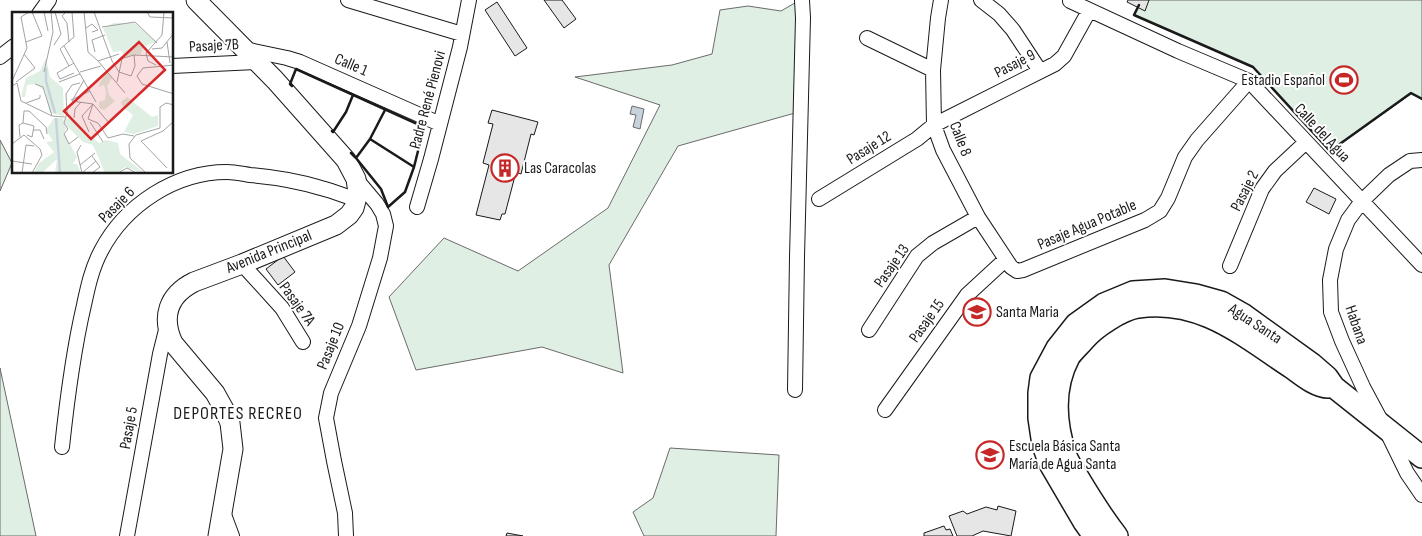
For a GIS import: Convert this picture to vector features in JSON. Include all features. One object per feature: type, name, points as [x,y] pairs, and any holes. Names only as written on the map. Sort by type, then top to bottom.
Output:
[{"type":"main road","name":"Agua Santa","points":[[1094,536],[1050,464],[1043,445],[1039,418],[1041,378],[1057,348],[1076,324],[1104,304],[1133,292],[1165,290],[1196,294],[1221,302],[1244,315],[1312,364],[1327,377],[1334,387],[1422,457]]},
{"type":"main road","name":"Agua Santa","points":[[1117,536],[1099,512],[1067,458],[1056,417],[1060,380],[1070,356],[1087,337],[1110,318],[1136,307],[1163,305],[1190,309],[1214,318],[1235,330],[1307,379],[1324,387],[1334,387]]},
{"type":"street","points":[[40,12],[49,0]]},
{"type":"street","points":[[196,0],[307,115],[346,160],[356,179],[357,200]]},
{"type":"street","points":[[348,0],[462,34]]},
{"type":"street","name":"Padre René Pienovi","points":[[417,207],[440,124],[470,0]]},
{"type":"street","points":[[796,390],[797,257],[804,18],[802,0]]},
{"type":"street","name":"Calle 8","points":[[941,0],[933,70],[934,125],[943,150],[978,217],[1005,260],[1017,271]]},
{"type":"street","points":[[981,0],[999,14],[1013,30],[1040,71]]},
{"type":"street","name":"Calle del Agua","points":[[1070,1],[1249,81],[1422,266]]},
{"type":"street","name":"Pasaje 9","points":[[934,125],[1055,64],[1064,56],[1089,11]]},
{"type":"street","points":[[867,38],[933,70]]},
{"type":"street","points":[[0,57],[12,48]]},
{"type":"street","name":"Pasaje 7B","points":[[174,66],[250,55]]},
{"type":"street","name":"Calle 1","points":[[250,55],[287,58],[300,62],[440,124]]},
{"type":"street","name":"Pasaje Agua Potable","points":[[1017,271],[1145,220],[1160,212],[1185,157],[1197,140],[1249,81]]},
{"type":"street","name":"Pasaje 12","points":[[820,199],[917,139],[934,125]]},
{"type":"street","name":"Pasaje 2","points":[[1230,266],[1262,189],[1275,171],[1306,142]]},
{"type":"street","name":"Habana","points":[[1422,160],[1410,162],[1389,175],[1362,201],[1348,220],[1336,249],[1330,280],[1331,312],[1342,340],[1363,387],[1407,473],[1422,495]]},
{"type":"street","name":"Pasaje 6","points":[[62,448],[76,341],[89,284],[101,251],[120,222],[132,210],[154,194],[177,182],[193,177],[227,172],[268,177],[320,187],[357,200]]},
{"type":"street","name":"Pasaje 10","points":[[346,536],[345,513],[326,418],[330,393],[359,326],[380,258],[386,226],[383,214],[377,204],[356,179]]},
{"type":"street","name":"Avenida Principal","points":[[167,326],[169,308],[173,299],[179,292],[194,282],[336,225],[349,215],[357,200]]},
{"type":"street","name":"Pasaje 13","points":[[870,330],[917,256],[933,243],[978,217]]},
{"type":"street","name":"Pasaje 15","points":[[885,410],[967,295],[1005,260]]},
{"type":"street","name":"Pasaje 7A","points":[[242,264],[282,308],[303,342]]},
{"type":"street","points":[[167,326],[173,343],[215,393],[230,423],[233,449],[218,536]]},
{"type":"street","name":"Pasaje 5","points":[[127,536],[160,354],[167,326]]},
{"type":"street","points":[[222,511],[232,536]]},
{"type":"green space","points":[[800,0],[795,113],[678,146],[609,265],[623,373],[542,347],[416,370],[389,297],[444,238],[518,271],[608,208],[660,105],[575,77],[672,65],[712,54],[720,10],[748,6],[781,11]]},
{"type":"green space","name":"Estadio Español","points":[[1141,0],[1422,0],[1422,99],[1411,94],[1330,151],[1253,67],[1134,15]]},
{"type":"green space","points":[[0,140],[12,163],[0,191]]},
{"type":"green space","points":[[0,368],[36,536],[0,536]]},
{"type":"green space","points":[[670,448],[779,455],[776,536],[644,536],[633,512],[653,498]]},
{"type":"shaded area","points":[[632,106],[644,109],[640,129],[633,127],[636,115],[630,114]]},
{"type":"building","points":[[544,0],[562,0],[576,19],[564,28]]},
{"type":"building","points":[[1128,0],[1149,0],[1145,11],[1127,2]]},
{"type":"building","points":[[497,2],[527,48],[515,56],[485,10]]},
{"type":"building","name":"Las Caracolas","points":[[492,110],[538,122],[534,135],[531,134],[521,174],[516,172],[505,214],[502,214],[500,220],[476,215],[489,165],[483,163],[493,124],[488,123]]},
{"type":"building","points":[[1314,188],[1336,199],[1329,214],[1306,202]]},
{"type":"building","points":[[283,256],[295,272],[278,285],[266,269]]},
{"type":"building","points":[[998,506],[1016,511],[1011,536],[983,531],[972,536],[957,536],[949,516],[963,511],[967,514],[986,507],[997,510]]},
{"type":"building","points":[[944,526],[946,530],[950,529],[953,536],[924,536],[924,533]]},
{"type":"building","points":[[507,533],[523,536],[506,536]]},
{"type":"wall","points":[[1139,5],[1134,15],[1253,67],[1330,151],[1411,93],[1422,99]]},
{"type":"wall","points":[[292,86],[290,84],[296,69],[424,127],[414,167],[370,139],[356,158],[351,153]]},
{"type":"wall","points":[[332,131],[346,112],[353,95]]},
{"type":"wall","points":[[370,139],[385,110]]},
{"type":"wall","points":[[356,158],[381,189],[388,207],[405,192],[414,167]]},
{"type":"place","name":"Estadio Español","points":[[1344,80]]},
{"type":"place","name":"Las Caracolas","points":[[505,168]]},
{"type":"place","name":"Santa Maria","points":[[977,312]]},
{"type":"place","name":"Escuela Básica Santa María de Agua Santa","points":[[990,455]]},
{"type":"district","name":"DEPORTES RECREO","points":[[238,413]]}]
